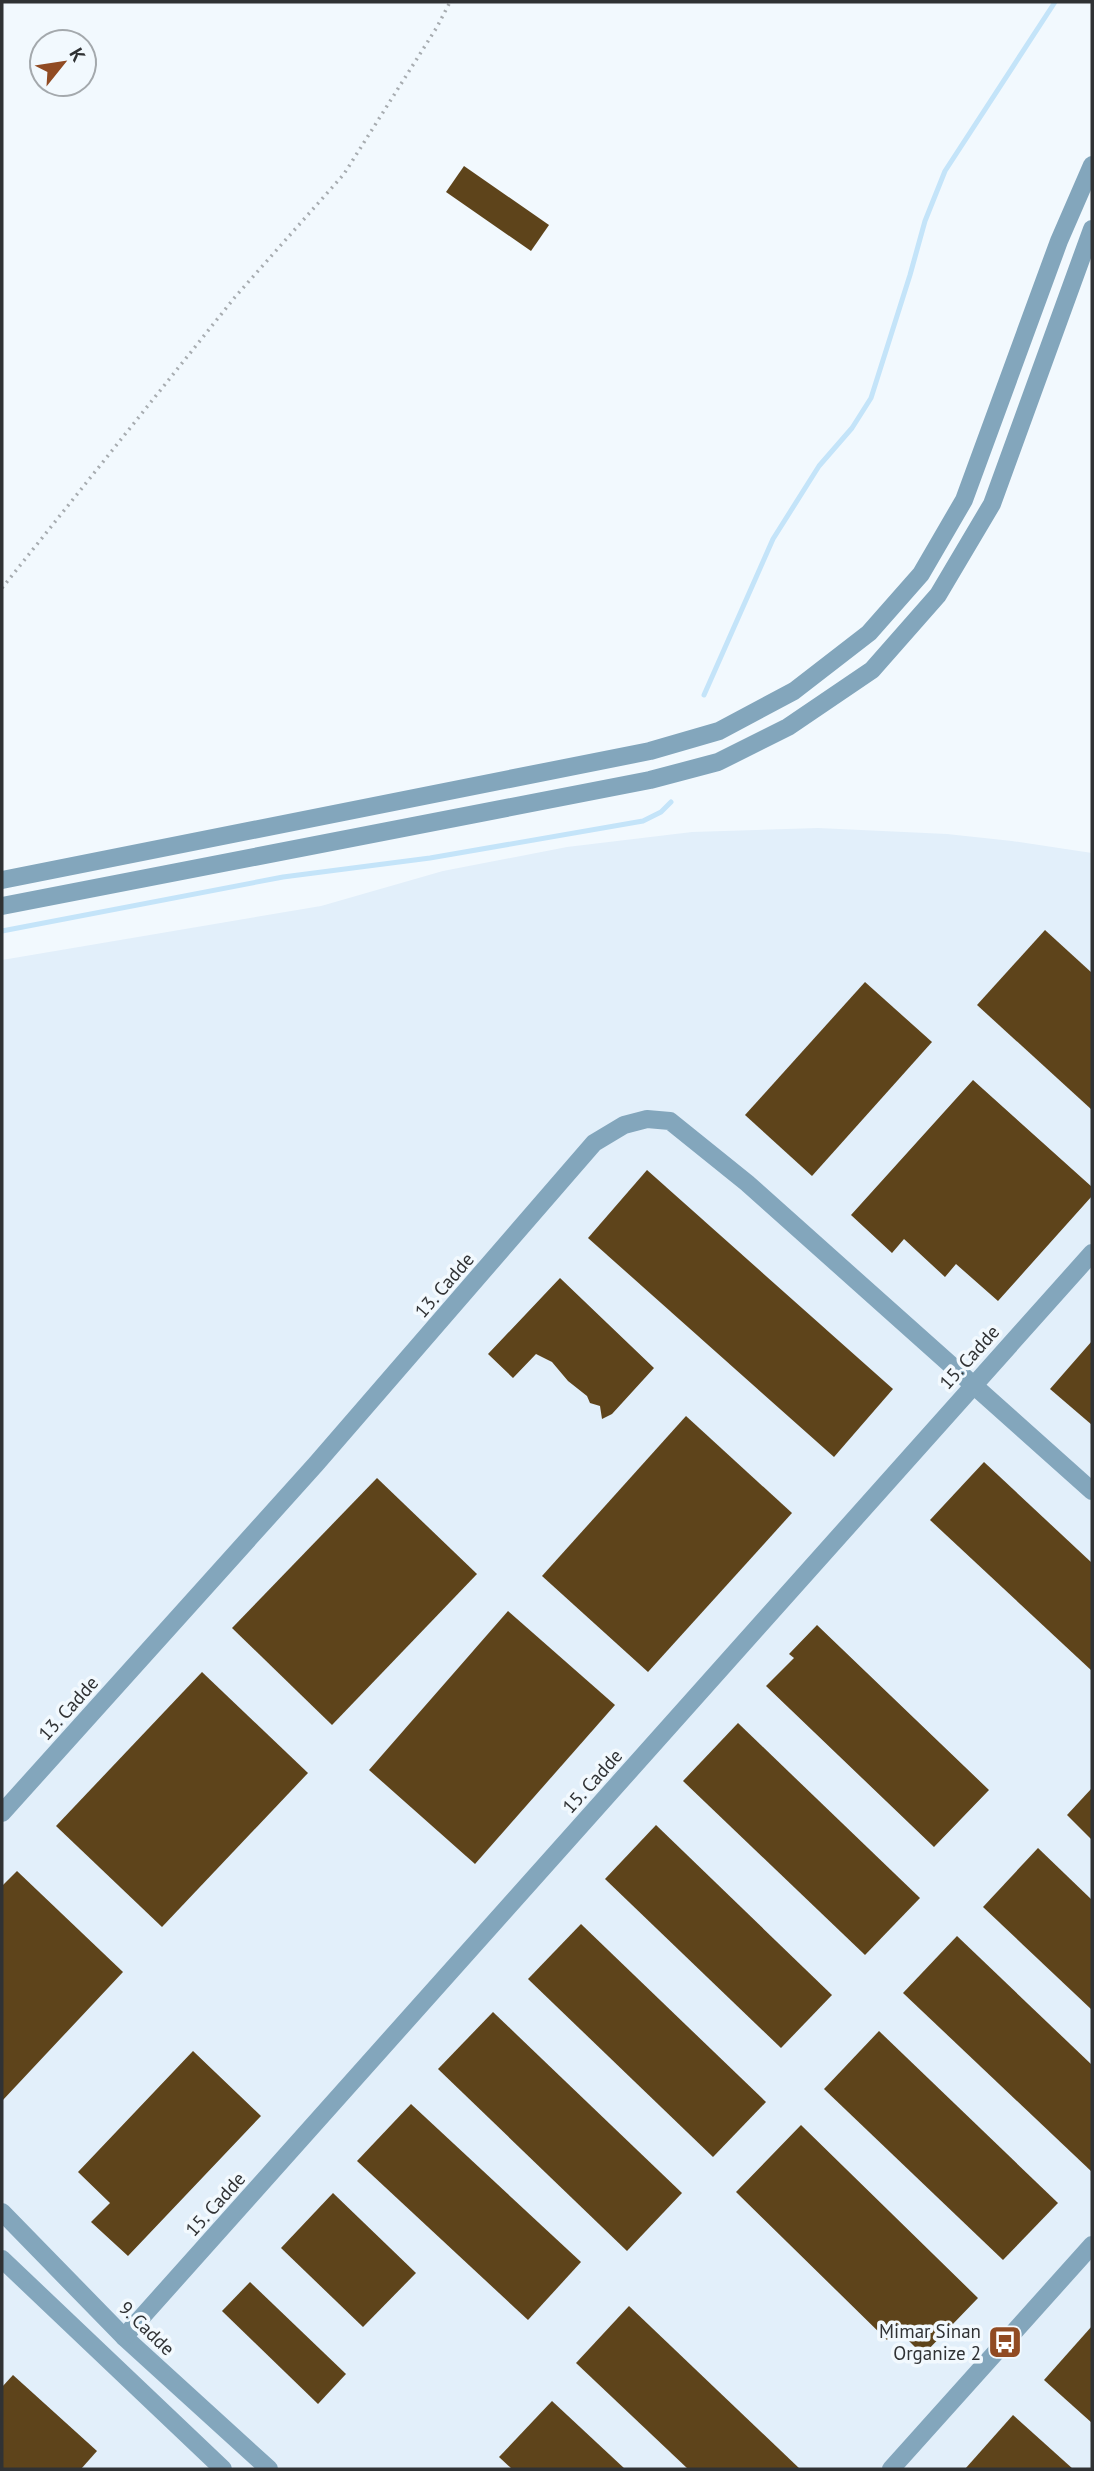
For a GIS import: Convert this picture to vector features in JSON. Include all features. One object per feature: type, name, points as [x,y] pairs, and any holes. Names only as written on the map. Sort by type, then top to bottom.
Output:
[{"type":"street","points":[[2,880],[650,751],[719,731],[794,691],[869,633],[921,575],[964,500],[1059,241],[1092,165]]},
{"type":"street","points":[[2,906],[650,780],[718,762],[788,727],[872,670],[938,594],[992,504],[1092,229]]},
{"type":"street","name":"13. Cadde","points":[[2,1813],[316,1464],[594,1143],[624,1125],[647,1119],[670,1121],[747,1183],[1092,1491]]},
{"type":"street","name":"15. Cadde","points":[[124,2337],[1092,1253]]},
{"type":"street","name":"9. Cadde","points":[[2,2212],[124,2337],[269,2469]]},
{"type":"street","points":[[891,2469],[1092,2245]]},
{"type":"street","points":[[2,2259],[223,2469]]},
{"type":"path","points":[[2,588],[235,297],[344,174],[450,2]]},
{"type":"shaded area","points":[[818,828],[947,834],[1092,853],[1092,2469],[2,2469],[2,960],[321,906],[443,871],[567,847],[692,832]]},
{"type":"building","points":[[464,166],[549,225],[531,251],[446,192]]},
{"type":"building","points":[[1045,930],[1092,973],[1092,1110],[977,1005]]},
{"type":"building","points":[[865,982],[932,1042],[812,1176],[745,1115]]},
{"type":"building","points":[[973,1080],[1092,1187],[1092,1196],[998,1301],[956,1264],[945,1277],[904,1239],[892,1253],[851,1215]]},
{"type":"building","points":[[647,1170],[893,1389],[834,1457],[588,1238]]},
{"type":"building","points":[[560,1278],[654,1368],[612,1414],[602,1419],[600,1406],[590,1403],[587,1396],[568,1381],[552,1362],[536,1354],[513,1378],[488,1354]]},
{"type":"building","points":[[1092,1341],[1092,1425],[1050,1389]]},
{"type":"building","points":[[686,1416],[792,1513],[648,1672],[542,1576]]},
{"type":"building","points":[[984,1462],[1092,1563],[1092,1671],[930,1520]]},
{"type":"building","points":[[377,1478],[477,1574],[332,1725],[232,1628]]},
{"type":"building","points":[[508,1611],[615,1705],[475,1864],[369,1770]]},
{"type":"building","points":[[817,1625],[989,1790],[934,1847],[766,1686],[794,1658],[789,1654]]},
{"type":"building","points":[[202,1672],[308,1773],[162,1927],[56,1826]]},
{"type":"building","points":[[738,1723],[920,1898],[865,1955],[683,1781]]},
{"type":"building","points":[[1092,1788],[1092,1840],[1067,1815]]},
{"type":"building","points":[[656,1825],[832,1995],[781,2048],[605,1879]]},
{"type":"building","points":[[1038,1848],[1092,1900],[1092,2010],[983,1907]]},
{"type":"building","points":[[17,1871],[123,1972],[2,2101],[2,1886]]},
{"type":"building","points":[[581,1924],[766,2102],[713,2157],[528,1979]]},
{"type":"building","points":[[957,1936],[1092,2065],[1092,2172],[903,1993]]},
{"type":"building","points":[[493,2012],[682,2193],[627,2251],[438,2069]]},
{"type":"building","points":[[879,2031],[1058,2203],[1003,2260],[824,2089]]},
{"type":"building","points":[[193,2051],[261,2116],[128,2256],[91,2222],[110,2203],[78,2172]]},
{"type":"building","points":[[411,2104],[581,2262],[528,2320],[357,2161]]},
{"type":"building","points":[[801,2125],[978,2298],[923,2355],[897,2329],[887,2340],[736,2192]]},
{"type":"building","points":[[333,2193],[416,2273],[363,2327],[281,2248]]},
{"type":"building","points":[[250,2282],[346,2374],[318,2404],[222,2311]]},
{"type":"building","points":[[629,2306],[800,2469],[688,2469],[576,2363]]},
{"type":"building","points":[[1092,2326],[1092,2423],[1044,2380]]},
{"type":"building","points":[[13,2375],[97,2451],[81,2469],[2,2469],[2,2387]]},
{"type":"building","points":[[552,2401],[625,2469],[512,2469],[499,2457]]},
{"type":"building","points":[[1013,2415],[1073,2469],[965,2469]]},
{"type":"waterway","points":[[704,695],[773,539],[819,466],[852,428],[871,398],[925,221],[945,171],[1055,2]]},
{"type":"waterway","points":[[2,931],[283,877],[430,858],[643,821],[661,812],[671,802]]},
{"type":"place","name":"Mimar Sinan Organize 2","points":[[1005,2342]]}]
